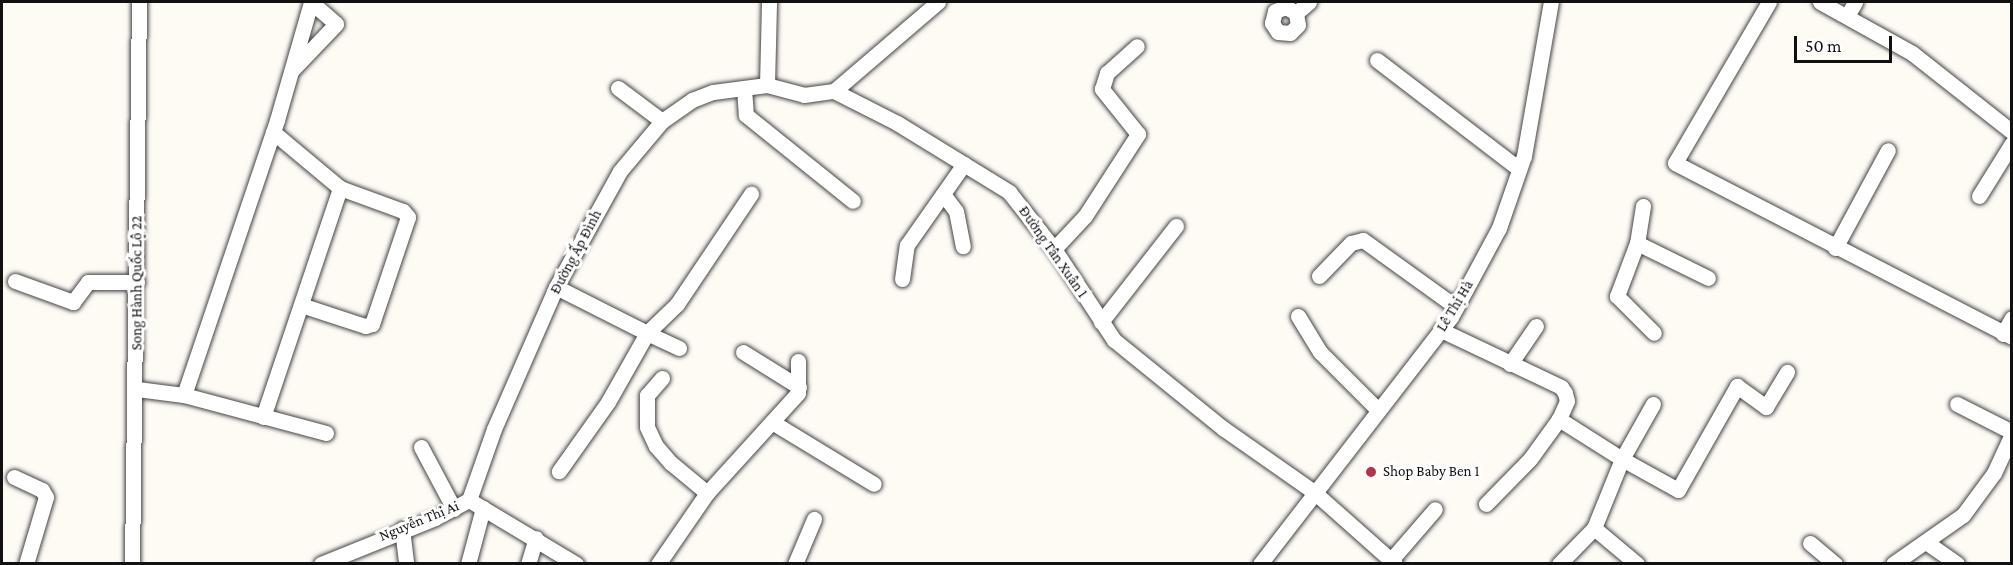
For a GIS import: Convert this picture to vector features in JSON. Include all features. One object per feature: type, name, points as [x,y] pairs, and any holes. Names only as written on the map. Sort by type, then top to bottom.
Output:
[{"type":"street","name":"Song Hành Quốc Lộ 22","points":[[132,564],[137,389],[139,2]]},
{"type":"street","points":[[769,2],[767,85],[804,95],[834,91],[938,2]]},
{"type":"street","points":[[1296,13],[1309,2]]},
{"type":"street","name":"Lê Thị Hà","points":[[1260,564],[1441,330],[1499,228],[1520,169],[1551,2]]},
{"type":"street","points":[[1769,2],[1675,163],[1835,248],[2007,335],[2012,318]]},
{"type":"street","points":[[1820,2],[1912,53],[2012,132]]},
{"type":"street","points":[[1847,16],[1855,2]]},
{"type":"street","points":[[1054,249],[1085,216],[1138,134],[1102,89],[1107,73],[1137,46]]},
{"type":"street","points":[[1377,60],[1520,169]]},
{"type":"street","points":[[184,395],[292,70]]},
{"type":"street","name":"Đường Ấp Đình","points":[[468,564],[476,504],[494,429],[556,287],[620,171],[662,121],[692,100],[767,85]]},
{"type":"street","points":[[618,88],[662,121]]},
{"type":"street","points":[[744,88],[746,115],[853,201]]},
{"type":"street","name":"Đường Tân Xuân 1","points":[[834,91],[897,123],[1009,192],[1054,249],[1114,340],[1162,381],[1314,492],[1393,562]]},
{"type":"street","points":[[273,132],[340,188],[402,211],[408,225],[372,324],[365,326],[301,304]]},
{"type":"street","points":[[1979,196],[2012,143]]},
{"type":"street","points":[[1835,248],[1888,150]]},
{"type":"street","points":[[902,279],[907,245],[964,164]]},
{"type":"street","points":[[264,417],[340,188]]},
{"type":"street","points":[[559,471],[608,402],[646,333],[677,304],[750,194]]},
{"type":"street","points":[[943,194],[956,211],[963,246]]},
{"type":"street","points":[[1643,206],[1636,243],[1617,296],[1654,333]]},
{"type":"street","points":[[1101,321],[1176,226]]},
{"type":"street","points":[[1319,276],[1358,239],[1456,307]]},
{"type":"street","points":[[1636,243],[1708,278]]},
{"type":"street","points":[[15,281],[73,302],[88,282],[137,282]]},
{"type":"street","points":[[556,287],[679,348]]},
{"type":"street","points":[[1298,316],[1320,352],[1378,410]]},
{"type":"street","points":[[1510,364],[1536,326]]},
{"type":"street","points":[[1441,330],[1561,387],[1566,401],[1559,419],[1530,459],[1486,504]]},
{"type":"street","points":[[743,352],[799,387]]},
{"type":"street","points":[[658,564],[707,492],[772,422],[799,387],[798,361]]},
{"type":"street","points":[[1559,419],[1622,459],[1678,490],[1737,386],[1766,407],[1787,372]]},
{"type":"street","points":[[662,378],[647,395],[647,427],[656,446],[671,463],[707,492]]},
{"type":"street","points":[[137,389],[184,395],[326,433]]},
{"type":"street","points":[[1559,564],[1594,528],[1622,459],[1653,404]]},
{"type":"street","points":[[1893,564],[1963,514],[1994,473],[2012,433],[1957,404]]},
{"type":"street","points":[[772,422],[874,484]]},
{"type":"street","points":[[421,447],[454,509]]},
{"type":"street","points":[[14,477],[42,490],[46,497],[26,564]]},
{"type":"street","name":"Nguyễn Thị Ai","points":[[327,562],[402,529],[454,509],[476,504],[576,564]]},
{"type":"street","points":[[1393,562],[1435,509]]},
{"type":"street","points":[[795,564],[814,519]]},
{"type":"street","points":[[1594,528],[1637,564]]},
{"type":"street","points":[[402,529],[406,564]]},
{"type":"street","points":[[528,564],[536,538]]},
{"type":"street","points":[[1926,542],[1957,564]]},
{"type":"street","points":[[1810,543],[1835,564]]},
{"type":"place","name":"Shop Baby Ben 1","points":[[1371,472]]}]
